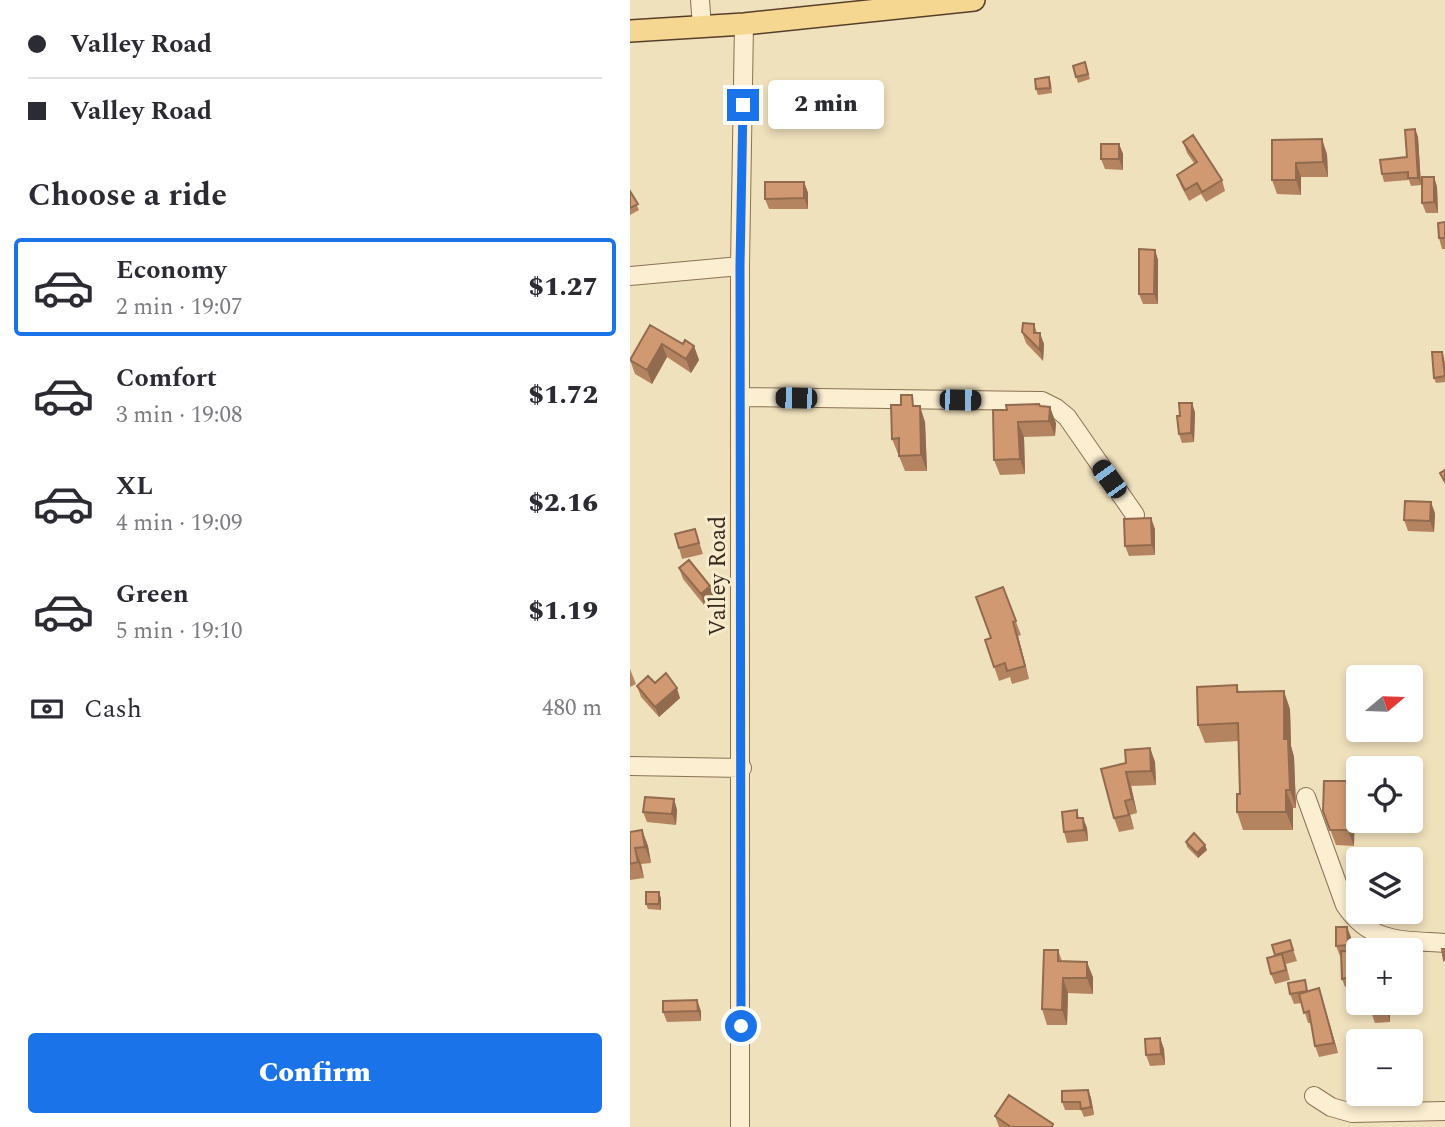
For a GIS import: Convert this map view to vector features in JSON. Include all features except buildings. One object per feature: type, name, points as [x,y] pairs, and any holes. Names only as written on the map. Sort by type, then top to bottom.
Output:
[{"type":"main road","points":[[630,31],[744,24],[974,0]]},
{"type":"street","points":[[700,0],[702,27]]},
{"type":"street","name":"Valley Road","points":[[740,1127],[740,266],[744,24]]},
{"type":"street","points":[[630,276],[740,266]]},
{"type":"street","points":[[741,397],[1042,401],[1067,417],[1135,515]]},
{"type":"street","points":[[630,766],[742,768]]},
{"type":"street","points":[[1306,797],[1345,905],[1352,916],[1382,937],[1445,943]]},
{"type":"street","points":[[1314,1096],[1331,1107],[1352,1113],[1445,1111]]},
{"type":"route","points":[[741,1026],[740,266],[743,105]]}]
